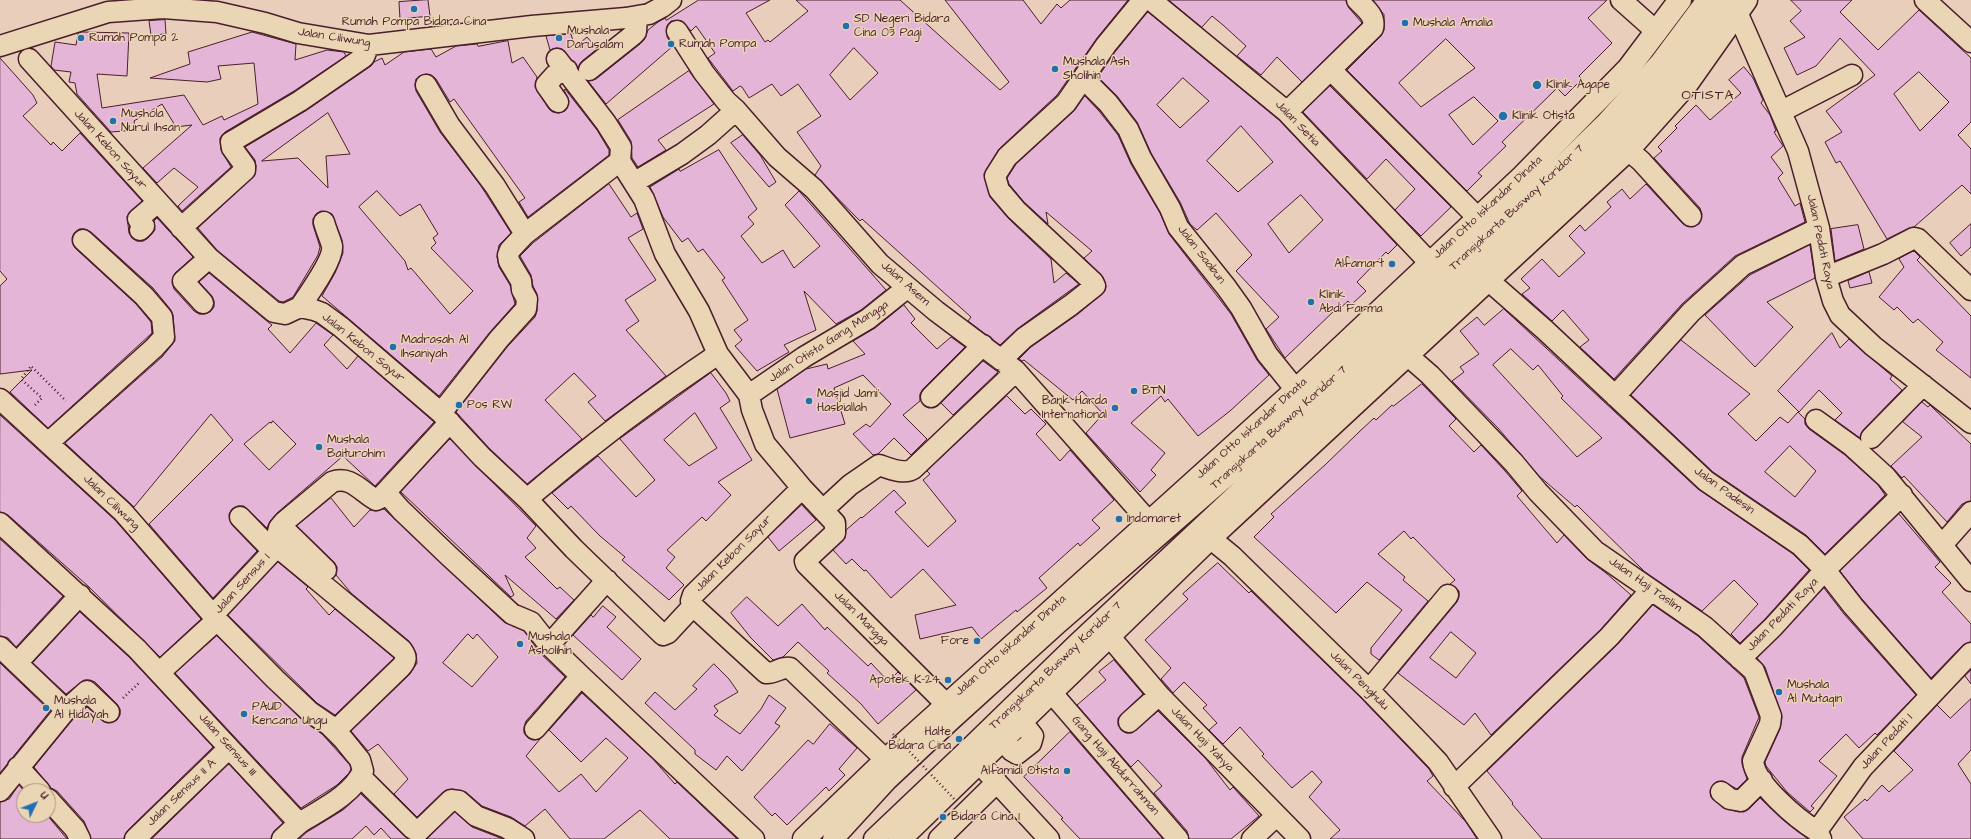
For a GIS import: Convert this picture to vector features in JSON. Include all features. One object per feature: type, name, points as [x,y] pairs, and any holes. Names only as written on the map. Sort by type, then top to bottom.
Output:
[{"type":"main road","name":"Jalan Otto Iskandar Dinata","points":[[804,839],[886,760],[1296,390],[1523,176],[1628,69],[1680,0]]},
{"type":"main road","points":[[900,839],[1210,538],[1628,150],[1686,85],[1737,4]]},
{"type":"street","name":"Jalan Ciliwung","points":[[0,46],[108,12],[163,8],[216,12],[265,23],[298,33],[369,45],[532,26],[637,16],[649,14],[671,0]]},
{"type":"street","points":[[558,102],[546,85],[556,75],[562,65],[606,123],[621,147],[620,161],[635,182],[644,199],[665,254],[699,311],[718,354],[749,395],[752,410],[765,444],[802,488],[823,510],[850,485],[879,465],[900,470],[910,471],[913,469],[1009,365],[1024,338],[1071,306],[1095,286],[1093,282],[1016,210],[999,190],[995,176],[1007,157],[1066,103],[1106,46],[1143,0]]},
{"type":"street","name":"Jalan Setia","points":[[1151,0],[1287,112],[1430,263]]},
{"type":"street","points":[[1287,112],[1373,28],[1374,22],[1371,14],[1357,0]]},
{"type":"street","points":[[1621,0],[1657,32]]},
{"type":"street","name":"Transjakarta Busway Koridor 7","points":[[833,839],[887,780],[951,720],[1057,624],[1243,462],[1544,184],[1606,123],[1655,69],[1707,0]]},
{"type":"street","points":[[1925,0],[1971,42]]},
{"type":"street","name":"Transjakarta Busway Koridor 7","points":[[874,839],[1088,633],[1587,166],[1636,115],[1737,4]]},
{"type":"street","name":"Jalan Pedati Raya","points":[[1737,4],[1798,151],[1819,228],[1826,277],[1833,301],[1840,315],[1873,346],[1971,423]]},
{"type":"street","points":[[589,70],[636,32],[637,16]]},
{"type":"street","name":"Jalan Asem","points":[[677,30],[704,73],[726,101],[736,110],[777,157],[814,190],[880,264],[904,286],[1009,365],[1149,522]]},
{"type":"street","points":[[181,228],[245,170],[245,166],[232,148],[231,142],[300,101],[364,57],[369,45]]},
{"type":"street","name":"Jalan Kebon Sayur","points":[[29,59],[209,258],[274,312],[285,314],[300,307],[322,313],[341,327],[446,418],[482,457],[527,499],[574,549],[663,635],[668,633],[693,606],[691,601],[693,595],[802,488]]},
{"type":"street","points":[[1331,70],[1478,218]]},
{"type":"street","points":[[1782,112],[1852,75]]},
{"type":"street","name":"Jalan Saabun","points":[[1084,79],[1108,103],[1128,129],[1141,158],[1170,208],[1178,228],[1226,287],[1241,308],[1267,354],[1296,390]]},
{"type":"street","points":[[426,85],[450,126],[495,186],[525,234]]},
{"type":"street","points":[[635,182],[682,154],[708,135],[736,110]]},
{"type":"street","points":[[1628,150],[1641,161],[1691,216]]},
{"type":"street","points":[[381,496],[446,418],[499,339],[526,309],[527,299],[522,290],[521,281],[509,261],[508,255],[515,244],[525,234],[620,161]]},
{"type":"street","points":[[140,230],[144,226],[138,220],[158,202]]},
{"type":"street","points":[[300,307],[322,274],[331,252],[332,247],[324,222]]},
{"type":"street","points":[[1615,396],[1691,312],[1743,265],[1819,228]]},
{"type":"street","points":[[1826,277],[1883,254],[1914,238],[1918,239],[1971,290]]},
{"type":"street","points":[[48,443],[154,348],[164,337],[165,327],[162,317],[144,296],[82,240]]},
{"type":"street","points":[[203,303],[183,282],[209,258]]},
{"type":"street","name":"Jalan Padesin","points":[[1488,280],[1706,481],[1800,545],[1825,570],[1853,606],[1931,695]]},
{"type":"street","name":"Jalan Otista Gang Mangga","points":[[749,395],[804,357],[868,319],[903,292],[904,286]]},
{"type":"street","points":[[932,397],[983,345]]},
{"type":"street","points":[[527,499],[603,436],[665,390],[718,354]]},
{"type":"street","name":"Jalan Haji Taslim","points":[[1407,355],[1430,375],[1514,463],[1538,492],[1595,551],[1705,627],[1754,671],[1771,716],[1770,724],[1753,761],[1754,767],[1775,797],[1819,835]]},
{"type":"street","points":[[1871,438],[1923,385]]},
{"type":"street","name":"Jalan Ciliwung","points":[[0,399],[123,512],[215,617]]},
{"type":"street","points":[[1816,420],[1852,446],[1886,477],[1971,581]]},
{"type":"street","points":[[326,570],[281,526],[332,482],[337,480],[352,482],[369,496],[381,496],[401,510],[448,556],[512,614],[531,622],[549,644],[581,676],[754,839]]},
{"type":"street","name":"Jalan Pedati Raya","points":[[1740,659],[1773,627],[1825,570],[1902,495]]},
{"type":"street","name":"Jalan Mangga","points":[[823,510],[835,523],[835,533],[805,561],[806,564],[947,705]]},
{"type":"street","points":[[1942,545],[1971,512]]},
{"type":"street","points":[[240,518],[274,548],[402,650],[406,656],[405,662],[401,667],[335,731]]},
{"type":"street","name":"Jalan Sensus III","points":[[0,523],[80,595],[106,622],[152,675],[229,748],[299,823]]},
{"type":"street","name":"Jalan Sensus I","points":[[281,526],[274,548],[215,617],[275,679],[310,712],[335,731],[360,760],[362,774]]},
{"type":"street","name":"Jalan Penghulu","points":[[1210,538],[1232,556],[1369,690],[1438,762],[1491,839]]},
{"type":"street","points":[[549,644],[607,580]]},
{"type":"street","points":[[1454,787],[1609,637],[1651,590]]},
{"type":"street","points":[[17,662],[80,595]]},
{"type":"street","points":[[1369,690],[1448,595]]},
{"type":"street","points":[[693,606],[766,673],[774,673],[790,668],[886,760]]},
{"type":"street","points":[[152,675],[215,617]]},
{"type":"street","name":"Jalan Haji Yahya","points":[[1109,636],[1159,695],[1300,839]]},
{"type":"street","points":[[0,647],[66,710]]},
{"type":"street","name":"Jalan Pedati I","points":[[1819,835],[1863,767],[1971,652]]},
{"type":"street","points":[[535,729],[581,676]]},
{"type":"street","points":[[0,791],[18,767],[66,710],[87,691],[109,712]]},
{"type":"street","name":"Gang Haji Abdurrahman","points":[[1051,692],[1178,839]]},
{"type":"street","points":[[1129,722],[1159,695]]},
{"type":"street","name":"Jalan Sensus II A","points":[[135,839],[229,748]]},
{"type":"street","points":[[978,762],[1049,839]]},
{"type":"street","points":[[18,767],[33,783]]},
{"type":"street","points":[[282,839],[299,823],[328,805],[356,784],[362,774],[412,828],[418,832],[451,800],[455,799],[460,801],[476,816],[507,828],[524,839]]},
{"type":"street","points":[[1722,792],[1730,799],[1741,801],[1762,780]]},
{"type":"street","points":[[939,839],[997,782]]},
{"type":"street","points":[[56,808],[75,829],[80,839]]},
{"type":"street","points":[[1252,839],[1276,816]]},
{"type":"path","points":[[32,407],[42,398],[21,379],[31,366],[80,414]]},
{"type":"path","points":[[109,712],[152,675]]},
{"type":"path","points":[[893,734],[956,801]]},
{"type":"shaded area","points":[[375,824],[392,839],[358,839]]},
{"type":"building","name":"Rumah Pompa Bidara Cina","points":[[428,0],[430,16],[400,19],[399,2]]},
{"type":"building","points":[[699,0],[770,0],[746,13],[765,42],[768,40],[770,42],[808,11],[796,0],[900,0],[1000,90],[1009,82],[945,0],[1023,0],[1041,24],[1057,4],[1061,8],[1070,0],[1128,0],[1097,38],[1057,95],[999,149],[984,174],[990,197],[1008,218],[1051,259],[1054,283],[1066,273],[1079,284],[1017,329],[1000,345],[968,321],[971,317],[862,219],[860,221],[815,175],[821,166],[797,132],[821,116],[798,84],[781,96],[772,84],[749,98],[740,86],[733,91],[708,58],[715,53],[696,26],[691,31],[682,21],[671,21],[667,26],[667,37],[673,46],[606,104],[588,81],[596,79],[640,44],[644,40],[648,30],[658,22],[665,18],[666,20]],"holes":[[[854,48],[878,73],[850,100],[830,75]]]},
{"type":"building","points":[[1169,0],[1346,0],[1349,8],[1362,23],[1302,82],[1277,57],[1261,75],[1237,56],[1246,46],[1212,16],[1202,27]]},
{"type":"building","points":[[1373,0],[1607,0],[1588,18],[1612,43],[1579,76],[1582,79],[1565,96],[1557,88],[1502,142],[1506,146],[1478,173],[1482,176],[1467,191],[1347,70],[1381,36],[1384,30],[1384,15]],"holes":[[[1446,39],[1475,68],[1421,107],[1399,83]],[[1474,97],[1498,121],[1473,145],[1449,115]]]},
{"type":"building","points":[[1791,0],[1852,0],[1840,12],[1878,50],[1919,10],[1971,58],[1971,122],[1958,135],[1971,149],[1971,194],[1962,185],[1914,227],[1887,239],[1840,161],[1836,163],[1825,142],[1842,132],[1826,111],[1875,75],[1840,38],[1816,66],[1797,75],[1784,48],[1805,37],[1790,21],[1801,11]],"holes":[[[1919,72],[1949,102],[1920,131],[1894,94]]]},
{"type":"building","points":[[1148,12],[1279,120],[1397,245],[1388,254],[1386,252],[1357,282],[1366,291],[1351,305],[1348,301],[1336,312],[1335,310],[1285,358],[1266,329],[1279,317],[1236,271],[1252,255],[1216,213],[1197,230],[1190,224],[1180,202],[1151,153],[1137,122],[1117,96],[1098,77],[1115,52]],"holes":[[[1183,78],[1209,101],[1180,128],[1157,105]],[[1241,126],[1273,162],[1238,192],[1207,161]],[[1301,195],[1323,220],[1289,253],[1268,224]]]},
{"type":"building","points":[[165,20],[166,34],[151,35],[149,21]]},
{"type":"building","points":[[82,32],[129,33],[127,76],[97,74],[102,108],[184,95],[203,125],[222,116],[224,120],[258,104],[254,63],[218,66],[221,79],[207,82],[150,78],[190,64],[188,52],[252,32],[296,44],[295,60],[327,50],[344,52],[346,56],[294,91],[225,132],[220,138],[221,150],[231,167],[182,211],[178,206],[198,187],[174,168],[157,183],[143,168],[192,125],[176,127],[162,104],[134,121],[136,130],[111,132],[77,94],[75,83],[69,82],[71,72],[54,70],[51,66],[55,42],[76,45],[78,34]]},
{"type":"building","points":[[571,34],[575,47],[587,37],[597,49],[582,61],[578,68],[562,49],[556,48],[550,50],[546,36]]},
{"type":"building","points":[[508,41],[512,63],[523,57],[537,77],[535,87],[549,109],[553,112],[559,113],[565,111],[569,101],[564,90],[565,89],[597,130],[609,150],[609,155],[528,217],[519,202],[525,198],[454,99],[450,102],[436,79],[431,75],[426,74],[416,79],[416,91],[440,132],[481,186],[511,233],[499,245],[497,257],[499,267],[510,285],[515,304],[490,332],[439,396],[322,296],[335,273],[343,253],[342,240],[332,214],[321,211],[316,214],[313,219],[313,225],[320,247],[318,255],[293,297],[283,302],[279,301],[217,250],[198,228],[255,175],[255,160],[245,147],[307,110],[371,66],[374,62],[382,58],[385,65],[404,52],[431,49],[436,57],[456,46],[477,44],[478,46]],"holes":[[[328,113],[350,154],[326,156],[328,188],[298,158],[262,161]],[[377,191],[400,216],[420,204],[438,234],[433,238],[436,243],[431,248],[473,291],[450,314],[411,268],[408,270],[405,261],[359,207]]]},
{"type":"building","points":[[0,58],[33,95],[37,103],[23,116],[51,145],[53,142],[62,151],[80,133],[142,201],[127,216],[129,233],[132,238],[137,241],[143,241],[148,238],[155,230],[154,221],[157,218],[193,257],[175,273],[172,283],[174,289],[194,311],[199,314],[205,314],[210,312],[214,307],[212,296],[199,282],[209,273],[272,325],[268,329],[290,353],[316,323],[333,335],[324,345],[347,369],[358,356],[434,422],[375,486],[343,456],[277,513],[270,521],[267,528],[244,506],[238,506],[232,509],[229,514],[232,525],[257,551],[213,598],[149,524],[233,440],[211,414],[134,507],[65,443],[162,357],[175,341],[173,315],[171,310],[153,288],[91,232],[85,229],[79,229],[74,233],[72,238],[75,248],[136,304],[151,322],[152,333],[48,428],[10,392],[32,370],[0,374],[0,286],[7,279],[0,271]],"holes":[[[273,421],[296,444],[269,470],[244,444]]]},
{"type":"building","points":[[1744,67],[1753,78],[1763,100],[1761,103],[1770,115],[1776,131],[1774,132],[1783,146],[1771,157],[1783,173],[1778,178],[1795,206],[1800,203],[1805,222],[1735,256],[1682,304],[1614,379],[1580,347],[1589,340],[1563,310],[1552,321],[1522,294],[1530,288],[1521,279],[1542,259],[1559,277],[1585,253],[1569,236],[1580,225],[1585,231],[1611,207],[1607,202],[1622,189],[1630,199],[1646,184],[1683,224],[1693,227],[1699,224],[1702,214],[1700,208],[1654,158],[1662,151],[1658,147],[1677,128],[1675,126],[1696,105],[1710,120],[1741,93],[1729,80]]},
{"type":"building","points":[[689,71],[714,104],[658,140],[666,150],[638,167],[632,158],[631,141],[618,120]]},
{"type":"building","points":[[1330,86],[1451,207],[1421,236],[1395,210],[1415,189],[1386,159],[1367,179],[1303,112]]},
{"type":"building","points":[[1085,96],[1118,135],[1131,164],[1160,213],[1169,234],[1231,314],[1257,360],[1269,375],[1230,411],[1198,436],[1168,399],[1165,402],[1161,396],[1131,423],[1165,453],[1151,470],[1156,475],[1140,492],[1086,433],[1103,414],[1082,391],[1073,400],[1024,360],[1022,361],[1019,359],[1031,347],[1078,314],[1105,291],[1106,286],[1103,277],[1084,258],[1092,251],[1046,212],[1048,224],[1024,202],[1009,184],[1007,178],[1016,164],[1074,111]]},
{"type":"building","points":[[743,135],[760,155],[776,182],[769,187],[731,143]]},
{"type":"building","points":[[719,150],[757,209],[748,217],[754,224],[741,236],[762,263],[783,250],[794,268],[820,246],[785,205],[799,191],[886,290],[861,310],[836,324],[804,291],[816,330],[784,345],[789,352],[757,371],[735,346],[742,340],[734,330],[748,320],[722,280],[725,278],[703,249],[698,252],[688,238],[682,242],[663,217],[650,187],[679,169],[680,171]]},
{"type":"building","points":[[609,184],[631,217],[637,213],[643,229],[628,238],[656,280],[625,300],[639,321],[626,330],[666,376],[605,421],[588,402],[596,396],[574,373],[545,400],[582,439],[527,484],[490,449],[456,412],[508,346],[535,317],[537,311],[537,294],[533,286],[531,275],[520,256],[533,243]]},
{"type":"building","points":[[1971,224],[1971,247],[1961,256],[1950,243]]},
{"type":"building","points":[[1858,225],[1864,249],[1835,261],[1831,229]]},
{"type":"building","points":[[1810,245],[1815,278],[1767,302],[1793,327],[1755,367],[1705,315],[1750,275]]},
{"type":"building","points":[[1914,251],[1920,257],[1917,260],[1971,316],[1971,378],[1936,350],[1943,342],[1918,319],[1913,323],[1897,307],[1894,310],[1879,297],[1904,267],[1899,259]]},
{"type":"building","points":[[1869,272],[1872,283],[1850,288],[1848,281]]},
{"type":"building","points":[[904,305],[915,319],[911,323],[937,349],[951,337],[965,347],[923,389],[920,394],[920,401],[903,415],[927,439],[911,455],[894,438],[878,454],[873,455],[853,434],[866,424],[870,427],[891,404],[863,375],[834,388],[845,424],[790,438],[777,389],[806,369],[827,364],[828,369],[865,354],[853,341],[875,328]]},
{"type":"building","points":[[1504,309],[1698,489],[1793,554],[1809,570],[1765,619],[1740,643],[1731,634],[1758,604],[1734,580],[1702,611],[1645,572],[1577,505],[1575,507],[1539,476],[1498,428],[1452,381],[1464,372],[1460,367],[1479,354],[1460,331],[1477,317],[1484,325]],"holes":[[[1511,349],[1533,370],[1538,365],[1563,396],[1561,398],[1602,438],[1577,457],[1493,365]]]},
{"type":"building","points":[[1832,333],[1840,348],[1849,339],[1892,376],[1890,379],[1902,390],[1863,430],[1860,438],[1835,420],[1842,413],[1819,390],[1799,412],[1778,391]]},
{"type":"building","points":[[1681,340],[1750,394],[1728,414],[1756,441],[1780,417],[1788,423],[1798,412],[1805,419],[1805,424],[1809,429],[1845,455],[1878,485],[1885,495],[1825,554],[1806,535],[1713,472],[1631,395]],"holes":[[[1790,446],[1816,471],[1795,497],[1765,472]]]},
{"type":"building","points":[[983,361],[998,372],[953,415],[941,403]]},
{"type":"building","points":[[711,373],[730,401],[720,408],[752,460],[718,482],[731,495],[706,521],[702,517],[667,550],[675,557],[666,568],[684,585],[669,600],[622,560],[625,557],[600,536],[571,506],[568,509],[552,493],[598,456],[636,497],[655,480],[620,439]],"holes":[[[695,413],[717,448],[689,466],[664,440]]]},
{"type":"building","points":[[1422,384],[1456,419],[1449,426],[1474,452],[1481,445],[1522,491],[1517,496],[1557,543],[1564,535],[1587,559],[1631,595],[1601,629],[1491,735],[1475,713],[1464,725],[1398,673],[1457,602],[1459,597],[1459,591],[1450,584],[1455,580],[1413,537],[1411,539],[1404,531],[1378,554],[1405,577],[1403,580],[1428,601],[1379,660],[1371,654],[1371,648],[1402,610],[1367,582],[1336,613],[1254,537],[1274,517],[1271,514],[1374,418],[1376,420],[1392,405],[1393,406]],"holes":[[[1451,632],[1476,653],[1456,678],[1430,658]]]},
{"type":"building","points":[[1007,396],[1025,414],[1031,409],[1046,424],[1036,434],[1060,461],[1070,450],[1114,500],[1092,520],[1100,528],[1080,546],[1078,543],[1039,578],[1047,588],[1017,612],[1016,610],[981,639],[972,627],[920,639],[915,615],[956,605],[923,569],[891,598],[866,570],[864,571],[852,559],[846,564],[833,550],[845,538],[846,530],[894,490],[906,503],[895,512],[928,547],[956,521],[923,480],[930,474],[927,471]]},
{"type":"building","points":[[1922,402],[1928,407],[1930,405],[1971,444],[1971,501],[1962,504],[1947,522],[1904,476],[1902,478],[1891,466],[1922,437],[1903,422]]},
{"type":"building","points":[[0,415],[115,520],[201,619],[160,657],[88,586],[8,515],[0,512]]},
{"type":"building","points":[[450,439],[536,526],[527,538],[536,548],[525,557],[557,589],[560,587],[574,600],[556,619],[505,575],[514,595],[511,597],[401,492]]},
{"type":"building","points":[[331,498],[354,527],[370,510],[376,511],[384,509],[504,622],[524,631],[539,652],[565,677],[526,721],[524,727],[524,733],[528,738],[533,740],[540,739],[526,756],[559,792],[581,774],[596,792],[628,758],[606,738],[581,762],[549,730],[582,693],[653,759],[675,784],[677,782],[737,839],[670,839],[640,810],[604,839],[570,839],[545,809],[525,826],[511,817],[482,806],[466,792],[452,789],[443,792],[417,817],[394,794],[408,779],[378,744],[368,751],[351,731],[410,674],[417,663],[416,653],[409,641],[351,593],[336,575],[337,567],[334,562],[297,526]],"holes":[[[468,634],[473,639],[477,634],[498,657],[472,687],[443,663]]]},
{"type":"building","points":[[802,505],[816,520],[779,551],[768,537]]},
{"type":"building","points":[[1899,514],[1940,562],[1935,567],[1951,583],[1942,592],[1971,624],[1971,642],[1963,645],[1931,678],[1862,599],[1840,571]]},
{"type":"building","points":[[0,539],[63,596],[16,647],[8,638],[0,636]]},
{"type":"building","points":[[278,562],[308,587],[306,589],[329,615],[335,609],[394,658],[335,715],[317,703],[228,615]]},
{"type":"building","points":[[1218,563],[1249,593],[1251,591],[1361,698],[1429,769],[1433,776],[1427,781],[1466,822],[1477,839],[1330,839],[1340,830],[1309,797],[1322,782],[1312,771],[1292,788],[1262,756],[1264,754],[1240,727],[1223,744],[1209,730],[1217,723],[1203,708],[1207,705],[1184,682],[1173,693],[1161,679],[1171,668],[1145,640],[1188,599],[1183,594]]},
{"type":"building","points":[[1824,588],[1844,614],[1916,695],[1877,735],[1875,733],[1859,748],[1846,734],[1819,761],[1837,776],[1811,806],[1814,808],[1810,812],[1787,792],[1766,766],[1765,762],[1780,729],[1782,717],[1765,667],[1757,658]]},
{"type":"building","points":[[747,597],[778,626],[802,604],[825,630],[827,627],[868,666],[871,663],[888,681],[898,672],[916,690],[878,724],[861,704],[827,673],[829,671],[798,642],[783,657],[773,660],[751,638],[731,613]]},
{"type":"building","points":[[1653,605],[1698,636],[1744,678],[1759,717],[1742,757],[1742,764],[1747,779],[1737,789],[1723,781],[1716,782],[1710,790],[1711,797],[1723,808],[1739,812],[1749,809],[1760,798],[1782,819],[1808,839],[1542,839],[1512,804],[1513,803],[1487,771],[1617,645]]},
{"type":"building","points":[[603,606],[616,617],[607,627],[641,659],[622,680],[573,635],[591,615],[593,617]]},
{"type":"building","points":[[80,612],[129,657],[213,747],[127,831],[124,839],[91,839],[84,821],[56,790],[56,783],[47,783],[34,767],[74,718],[87,707],[107,723],[117,720],[120,715],[120,709],[95,682],[84,680],[66,694],[33,663]]},
{"type":"building","points":[[217,636],[302,720],[322,734],[350,765],[351,769],[349,773],[337,785],[301,808],[175,673]]},
{"type":"building","points":[[1114,660],[1143,694],[1118,718],[1118,725],[1121,730],[1126,733],[1132,733],[1158,711],[1206,759],[1230,790],[1233,787],[1259,816],[1231,839],[1189,839],[1187,831],[1154,793],[1162,786],[1138,760],[1131,767],[1077,705],[1106,680],[1099,672]]},
{"type":"building","points":[[0,663],[50,711],[0,773]]},
{"type":"building","points":[[714,664],[729,679],[738,692],[714,706],[718,711],[714,715],[740,734],[761,709],[769,695],[786,708],[775,723],[780,726],[742,771],[727,756],[716,770],[695,754],[695,750],[645,703],[655,692],[675,710],[697,689],[693,686]]},
{"type":"building","points":[[1971,670],[1971,684],[1965,676]]},
{"type":"building","points":[[1971,699],[1971,750],[1958,764],[1971,784],[1971,839],[1863,839],[1844,817],[1865,799],[1867,801],[1882,785],[1889,792],[1913,770],[1894,751],[1937,705],[1950,718]]},
{"type":"building","points":[[830,724],[857,748],[839,769],[845,775],[829,791],[826,787],[787,825],[775,813],[772,816],[754,797],[808,740],[813,744]]},
{"type":"building","points":[[1070,732],[1163,839],[1080,839],[1061,819],[1063,818],[1024,777]]},
{"type":"building","points":[[229,764],[283,823],[274,831],[271,839],[152,839]]},
{"type":"building","points":[[16,789],[16,823],[54,823],[67,839],[0,839],[0,802],[9,799]]},
{"type":"building","points":[[361,794],[408,839],[391,839],[381,828],[374,835],[366,826],[352,839],[299,839],[307,832],[343,810]]},
{"type":"building","points":[[455,812],[472,827],[503,839],[427,839]]},
{"type":"place","name":"Rumah Pompa Bidara Cina","points":[[414,9]]},
{"type":"place","name":"Mushala Amalia","points":[[1405,23]]},
{"type":"place","name":"SD Negeri Bidara Cina 03 Pagi","points":[[846,26]]},
{"type":"place","name":"Rumah Pompa 2","points":[[81,38]]},
{"type":"place","name":"Mushala Darusalam","points":[[559,38]]},
{"type":"place","name":"Rumah Pompa","points":[[671,44]]},
{"type":"place","name":"Mushala Ash Sholihin","points":[[1055,69]]},
{"type":"place","name":"Klinik Agape","points":[[1537,85]]},
{"type":"place","name":"Klinik Otista","points":[[1503,116]]},
{"type":"place","name":"Mushola Nurul Ihsan","points":[[113,121]]},
{"type":"place","name":"Alfamart","points":[[1392,264]]},
{"type":"place","name":"Klinik Abdi Farma","points":[[1311,302]]},
{"type":"place","name":"Madrasah Al Ihsaniyah","points":[[393,347]]},
{"type":"place","name":"BTN","points":[[1134,391]]},
{"type":"place","name":"Masjid Jami' Hasbiallah","points":[[809,401]]},
{"type":"place","name":"Pos RW","points":[[459,405]]},
{"type":"place","name":"Bank Harda International","points":[[1115,408]]},
{"type":"place","name":"Mushala Baiturohim","points":[[319,447]]},
{"type":"place","name":"Indomaret","points":[[1119,519]]},
{"type":"place","name":"Fore","points":[[977,641]]},
{"type":"place","name":"Mushala Asholihin","points":[[520,644]]},
{"type":"place","name":"Apotek K-24","points":[[948,680]]},
{"type":"place","name":"Mushala Al Mutaqin","points":[[1779,692]]},
{"type":"place","name":"Mushala Al Hidayah","points":[[46,708]]},
{"type":"place","name":"PAUD Kencana Ungu","points":[[244,714]]},
{"type":"place","name":"Halte Bidara Cina","points":[[959,739]]},
{"type":"place","name":"Alfamidi Otista","points":[[1067,771]]},
{"type":"place","name":"Bidara Cina 1","points":[[943,817]]},
{"type":"district","name":"OTISTA","points":[[1708,96]]}]
